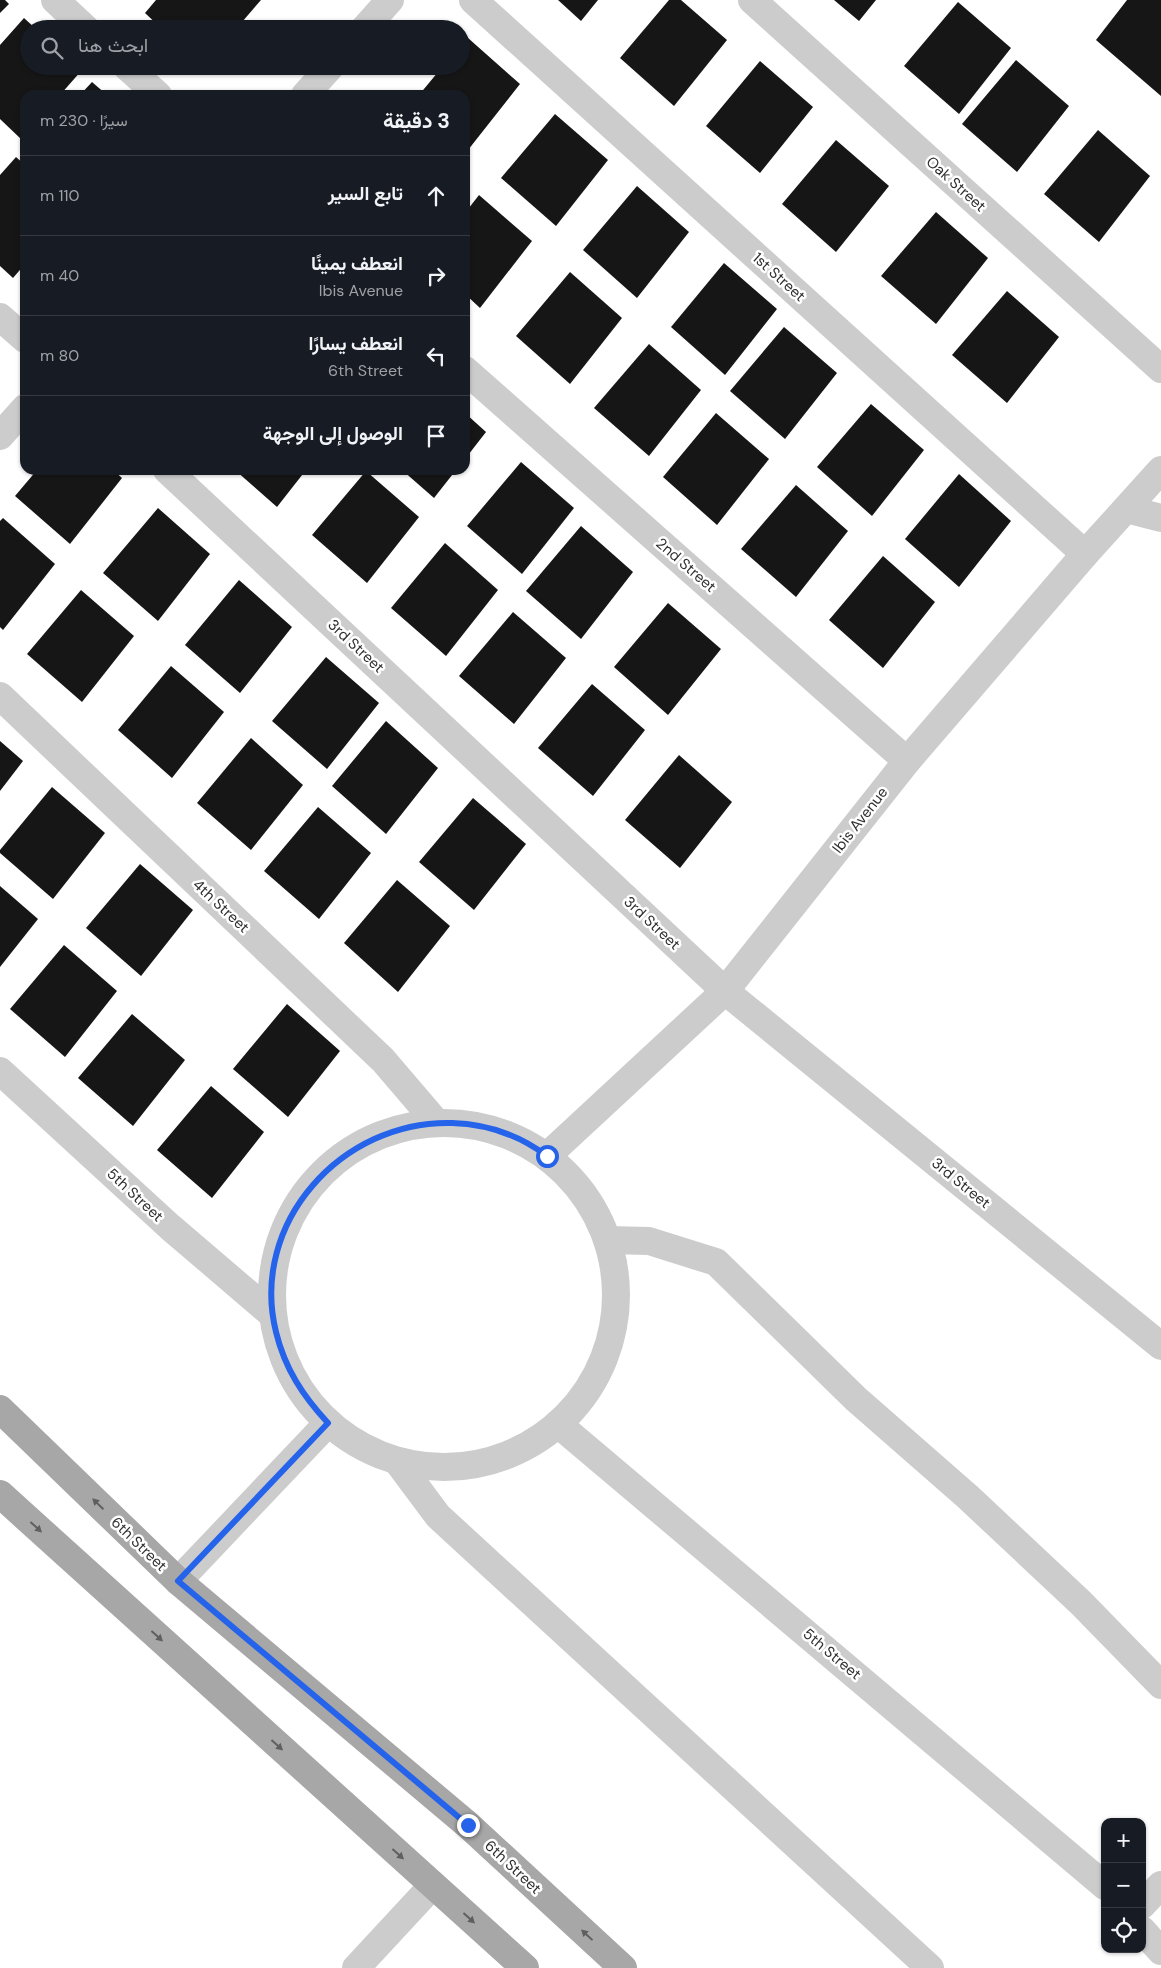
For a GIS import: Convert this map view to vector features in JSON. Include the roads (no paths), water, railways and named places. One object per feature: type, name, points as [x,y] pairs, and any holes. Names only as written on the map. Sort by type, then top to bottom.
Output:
[{"type":"main road","name":"6th Street","points":[[0,1409],[178,1581],[468,1825],[623,1968]]},
{"type":"main road","points":[[0,1494],[525,1968]]},
{"type":"street","points":[[55,0],[76,20]]},
{"type":"street","points":[[372,20],[390,0]]},
{"type":"street","name":"1st Street","points":[[473,0],[1085,554]]},
{"type":"street","name":"Oak Street","points":[[752,0],[1161,368]]},
{"type":"street","points":[[136,75],[152,90]]},
{"type":"street","points":[[309,90],[323,75]]},
{"type":"street","points":[[0,317],[20,335]]},
{"type":"street","name":"2nd Street","points":[[470,374],[907,761]]},
{"type":"street","points":[[0,436],[20,414]]},
{"type":"street","name":"Ibis Avenue","points":[[547,1156],[725,991],[907,761],[1085,554],[1161,470]]},
{"type":"street","name":"3rd Street","points":[[172,475],[725,991],[1161,1346]]},
{"type":"street","points":[[1126,509],[1161,518]]},
{"type":"street","name":"4th Street","points":[[0,696],[383,1060],[436,1122]]},
{"type":"street","name":"5th Street","points":[[0,1070],[170,1227],[273,1315]]},
{"type":"street","points":[[417,1465],[373,1452],[350,1440],[328,1423],[310,1404],[294,1381],[283,1356],[273,1315],[273,1277],[278,1251],[295,1209],[316,1179],[336,1161],[358,1146],[383,1134],[409,1126],[436,1122],[463,1123],[489,1128],[514,1137],[547,1156],[560,1166],[578,1186],[593,1208],[613,1258],[616,1312],[609,1344],[589,1388],[558,1424],[530,1444],[497,1458],[453,1467],[417,1465],[397,1461],[438,1516],[930,1968]]},
{"type":"street","points":[[607,1240],[649,1241],[716,1262],[856,1399],[968,1497],[1081,1603],[1161,1684]]},
{"type":"street","points":[[178,1581],[328,1423]]},
{"type":"street","name":"5th Street","points":[[558,1424],[1101,1883]]},
{"type":"street","points":[[356,1968],[432,1885]]},
{"type":"street","points":[[1146,1901],[1161,1885]]},
{"type":"street","points":[[1146,1934],[1161,1951]]}]
